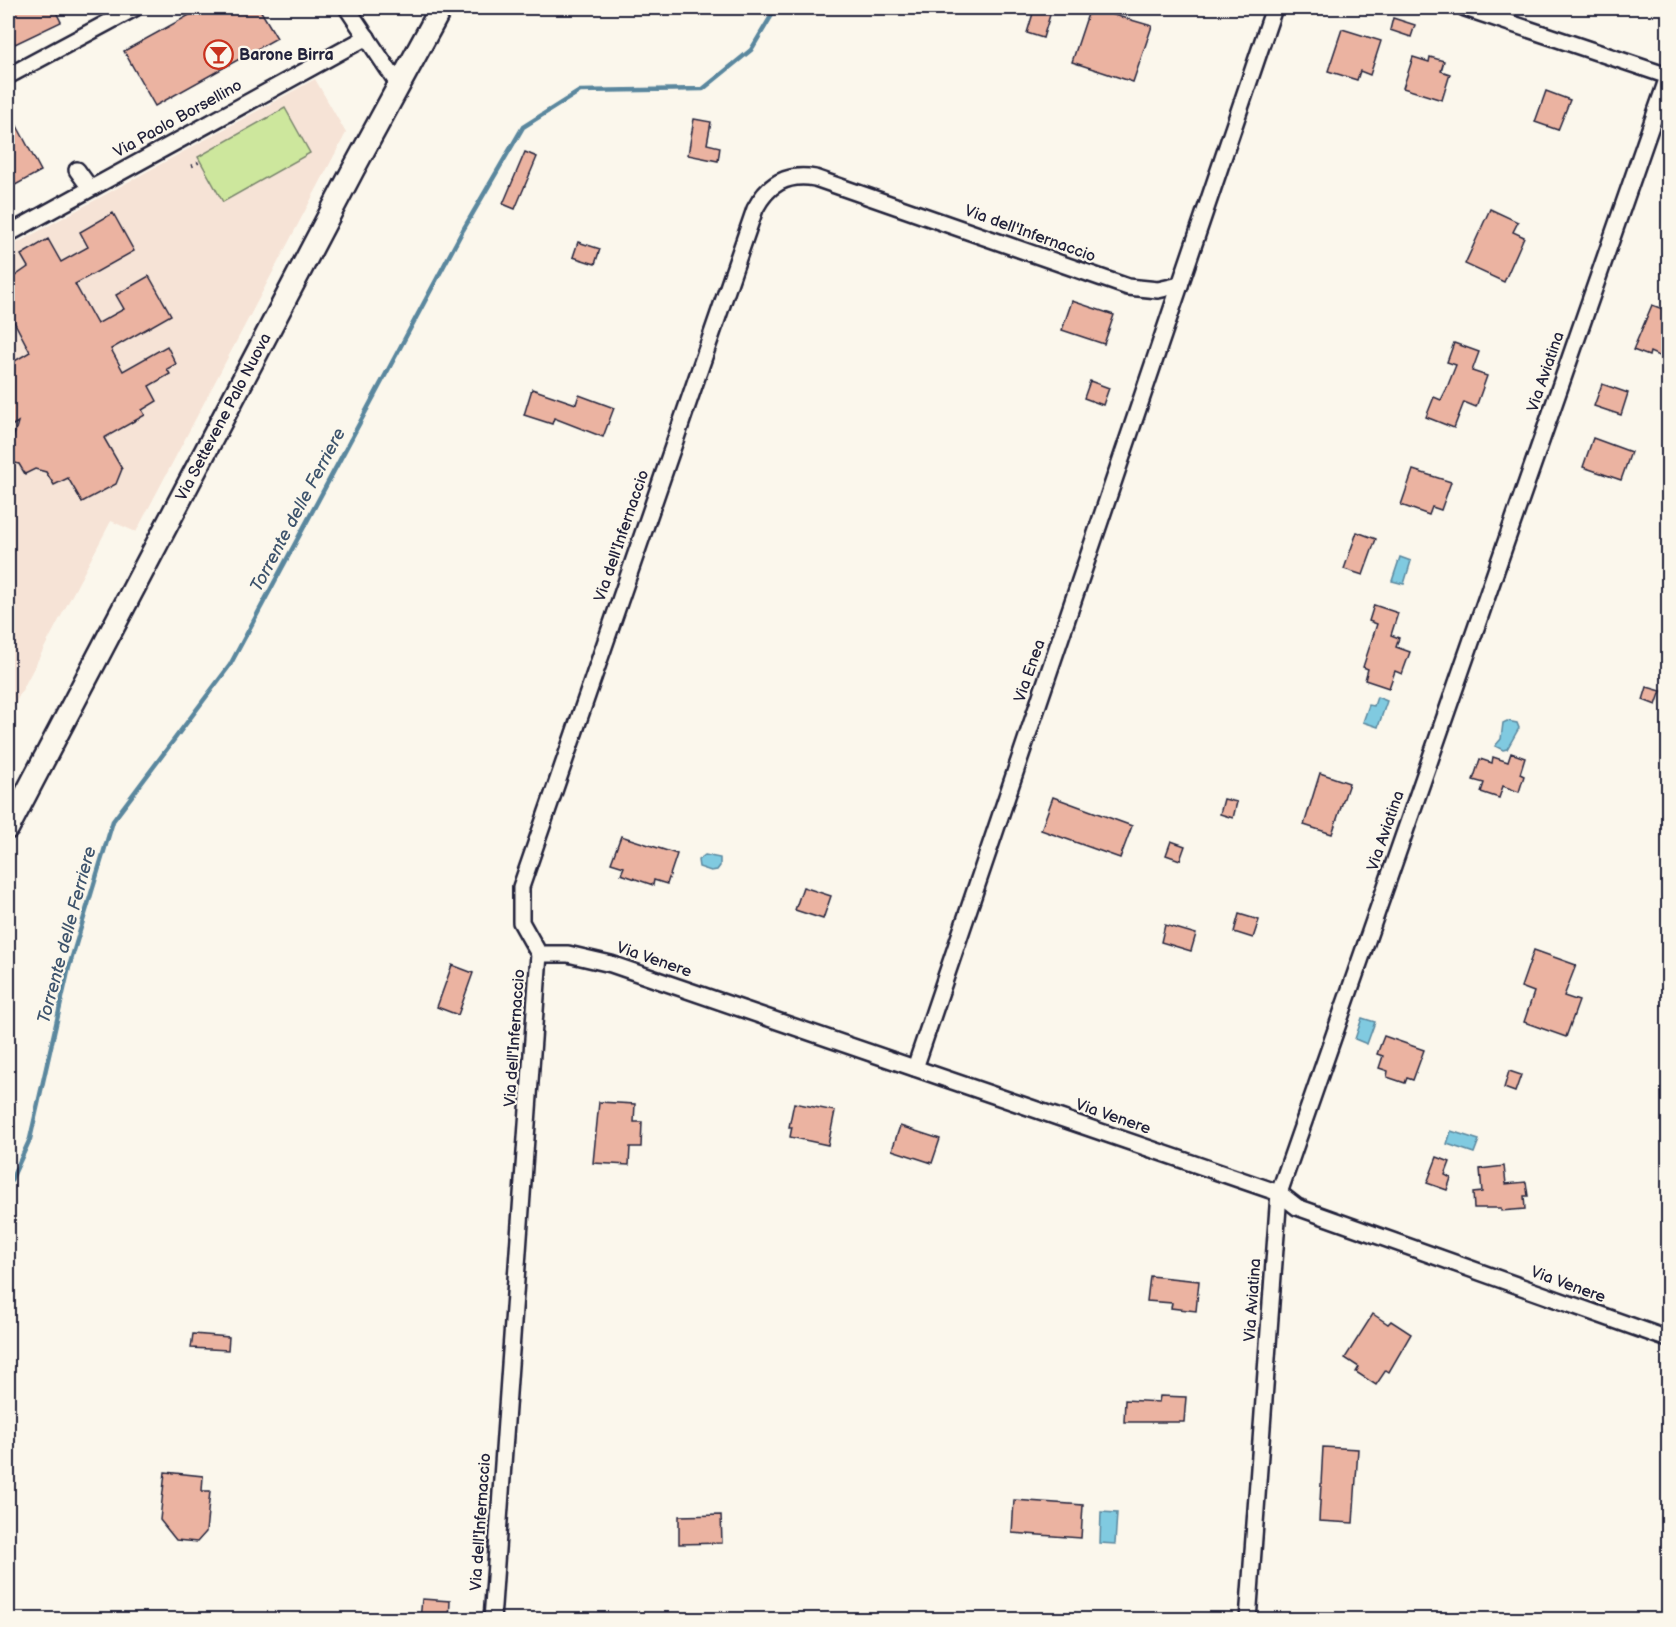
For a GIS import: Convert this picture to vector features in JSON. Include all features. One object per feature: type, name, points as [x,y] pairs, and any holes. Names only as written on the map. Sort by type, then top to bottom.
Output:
[{"type":"main road","name":"Via Settevene Palo Nuova","points":[[8,828],[398,84],[441,8]]},
{"type":"street","points":[[8,76],[135,8]]},
{"type":"street","points":[[347,8],[398,84]]},
{"type":"street","points":[[1180,285],[1274,8]]},
{"type":"street","points":[[1465,8],[1668,77]]},
{"type":"street","name":"Via Paolo Borsellino","points":[[8,234],[367,37]]},
{"type":"street","name":"Via Aviatina","points":[[1248,1620],[1279,1193],[1668,77]]},
{"type":"street","points":[[77,170],[90,188]]},
{"type":"street","name":"Via dell'Infernaccio","points":[[492,1620],[539,954],[520,922],[519,902],[523,879],[753,215],[765,193],[790,177],[815,178],[1128,287],[1158,290],[1180,285]]},
{"type":"street","name":"Via Enea","points":[[915,1068],[1180,285]]},
{"type":"street","name":"Via Venere","points":[[539,954],[568,954],[603,961],[1279,1193],[1297,1207],[1668,1339]]},
{"type":"path","points":[[192,166],[201,161]]},
{"type":"path","points":[[8,438],[16,431]]},
{"type":"shaded area","points":[[315,79],[346,133],[136,532],[111,521],[8,717],[8,248]]},
{"type":"green space","points":[[285,108],[310,153],[223,202],[198,157]]},
{"type":"water","points":[[1400,557],[1411,561],[1404,584],[1392,581]]},
{"type":"water","points":[[1377,697],[1387,701],[1378,727],[1363,722],[1369,705],[1374,706]]},
{"type":"water","points":[[1507,721],[1517,723],[1519,728],[1507,749],[1503,750],[1495,746],[1501,739],[1503,723]]},
{"type":"water","points":[[705,855],[720,858],[720,866],[717,870],[711,871],[699,867],[698,860]]},
{"type":"water","points":[[1362,1018],[1375,1022],[1367,1044],[1355,1039]]},
{"type":"water","points":[[1451,1131],[1479,1140],[1474,1153],[1447,1144]]},
{"type":"water","points":[[1101,1512],[1117,1513],[1115,1544],[1100,1543]]},
{"type":"building","points":[[8,8],[54,8],[61,22],[15,44],[8,28]]},
{"type":"building","points":[[202,8],[259,8],[277,38],[155,106],[124,51]]},
{"type":"building","points":[[1090,8],[1152,26],[1133,82],[1072,62]]},
{"type":"building","points":[[1034,10],[1050,15],[1043,38],[1027,33]]},
{"type":"building","points":[[1393,18],[1415,25],[1411,37],[1390,30]]},
{"type":"building","points":[[1342,29],[1381,41],[1370,75],[1360,71],[1357,80],[1328,71]]},
{"type":"building","points":[[1413,57],[1429,62],[1430,57],[1444,61],[1441,71],[1450,74],[1442,100],[1403,88]]},
{"type":"building","points":[[1546,91],[1570,100],[1558,130],[1535,122]]},
{"type":"building","points":[[8,109],[41,171],[8,189]]},
{"type":"building","points":[[694,119],[711,122],[707,144],[720,147],[718,161],[688,155]]},
{"type":"building","points":[[525,152],[537,157],[515,209],[503,204]]},
{"type":"building","points":[[1490,209],[1518,222],[1513,232],[1524,237],[1504,282],[1465,264]]},
{"type":"building","points":[[113,213],[134,251],[75,284],[97,324],[124,309],[116,295],[149,276],[171,315],[111,349],[123,371],[167,346],[176,364],[167,369],[170,374],[149,386],[157,401],[142,410],[145,415],[104,438],[122,469],[116,484],[82,502],[68,478],[54,485],[46,472],[35,469],[25,474],[19,464],[11,462],[8,456],[18,422],[8,428],[8,365],[30,352],[8,310],[8,281],[28,267],[21,255],[48,239],[61,262],[88,247],[80,232]]},
{"type":"building","points":[[578,242],[600,249],[595,264],[573,257]]},
{"type":"building","points":[[1072,301],[1114,315],[1104,344],[1062,330]]},
{"type":"building","points":[[1652,305],[1668,311],[1668,360],[1650,352],[1649,356],[1633,350]]},
{"type":"building","points":[[1454,343],[1479,352],[1472,371],[1487,376],[1476,407],[1464,402],[1454,428],[1426,417],[1434,397],[1441,400],[1456,365],[1447,362]]},
{"type":"building","points":[[1090,381],[1109,388],[1103,405],[1084,398]]},
{"type":"building","points":[[1602,384],[1628,393],[1621,415],[1594,406]]},
{"type":"building","points":[[532,389],[576,404],[579,395],[614,408],[603,437],[554,418],[552,424],[524,415]]},
{"type":"building","points":[[1593,438],[1631,452],[1621,480],[1583,467]]},
{"type":"building","points":[[1413,470],[1451,482],[1441,510],[1432,507],[1429,515],[1401,505]]},
{"type":"building","points":[[1357,532],[1376,539],[1363,575],[1344,569]]},
{"type":"building","points":[[1374,605],[1398,613],[1391,635],[1399,638],[1396,647],[1410,652],[1402,674],[1395,671],[1389,688],[1365,680],[1368,669],[1363,667],[1377,624],[1369,621]]},
{"type":"building","points":[[1647,687],[1661,691],[1656,705],[1643,700]]},
{"type":"building","points":[[1511,753],[1525,758],[1520,774],[1524,776],[1519,792],[1503,786],[1499,798],[1481,792],[1484,783],[1473,780],[1480,759],[1492,763],[1493,757],[1508,762]]},
{"type":"building","points":[[1320,773],[1349,783],[1332,834],[1304,825]]},
{"type":"building","points":[[1053,797],[1132,826],[1120,858],[1041,830]]},
{"type":"building","points":[[1224,799],[1237,802],[1233,818],[1220,814]]},
{"type":"building","points":[[621,836],[677,854],[667,884],[654,880],[653,885],[621,874],[624,867],[611,863]]},
{"type":"building","points":[[1171,841],[1185,846],[1180,860],[1166,855]]},
{"type":"building","points":[[803,887],[831,896],[823,919],[795,910]]},
{"type":"building","points":[[1239,914],[1259,920],[1253,938],[1234,932]]},
{"type":"building","points":[[1165,925],[1196,934],[1191,951],[1161,942]]},
{"type":"building","points":[[1534,950],[1576,965],[1564,996],[1579,1001],[1566,1037],[1524,1022],[1534,992],[1521,987]]},
{"type":"building","points":[[452,965],[473,973],[458,1015],[437,1007]]},
{"type":"building","points":[[1384,1036],[1424,1050],[1413,1080],[1407,1078],[1405,1083],[1387,1077],[1388,1071],[1379,1068],[1383,1056],[1377,1054]]},
{"type":"building","points":[[1509,1071],[1521,1075],[1515,1092],[1504,1088]]},
{"type":"building","points":[[599,1102],[635,1104],[634,1122],[642,1122],[641,1147],[630,1147],[629,1165],[593,1163]]},
{"type":"building","points":[[794,1103],[835,1111],[828,1145],[790,1137],[792,1127],[789,1127]]},
{"type":"building","points":[[900,1126],[940,1139],[932,1163],[892,1150]]},
{"type":"building","points":[[1437,1157],[1450,1162],[1445,1175],[1451,1178],[1447,1190],[1427,1183]]},
{"type":"building","points":[[1504,1166],[1506,1184],[1526,1182],[1528,1196],[1524,1196],[1525,1209],[1501,1211],[1501,1208],[1474,1208],[1473,1193],[1482,1192],[1480,1169]]},
{"type":"building","points":[[1150,1276],[1199,1281],[1196,1311],[1171,1308],[1172,1303],[1147,1301]]},
{"type":"building","points":[[1373,1314],[1388,1324],[1391,1321],[1411,1334],[1389,1372],[1386,1370],[1376,1385],[1356,1372],[1359,1367],[1345,1358]]},
{"type":"building","points":[[193,1334],[229,1337],[228,1350],[191,1348]]},
{"type":"building","points":[[1160,1396],[1186,1397],[1184,1422],[1124,1422],[1125,1400],[1159,1402]]},
{"type":"building","points":[[1323,1447],[1358,1449],[1353,1523],[1319,1521]]},
{"type":"building","points":[[165,1472],[203,1476],[202,1491],[210,1491],[206,1532],[197,1542],[176,1540],[160,1520]]},
{"type":"building","points":[[1014,1500],[1083,1505],[1081,1538],[1012,1533]]},
{"type":"building","points":[[721,1515],[722,1543],[679,1544],[679,1516]]},
{"type":"building","points":[[422,1599],[450,1601],[449,1620],[420,1620]]},
{"type":"waterway","name":"Torrente delle Ferriere","points":[[8,1187],[30,1139],[69,967],[113,821],[230,665],[463,230],[523,127],[580,91],[703,89],[751,50],[776,8]]},
{"type":"place","name":"Barone Birra","points":[[218,55]]}]
